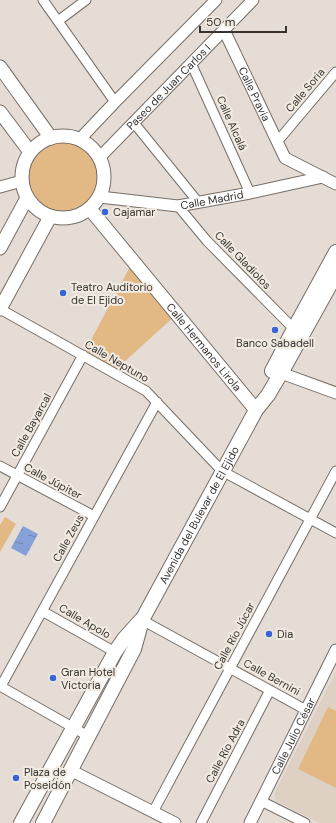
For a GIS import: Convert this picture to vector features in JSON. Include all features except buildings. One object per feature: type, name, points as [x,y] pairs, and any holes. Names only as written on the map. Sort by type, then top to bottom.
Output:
[{"type":"main road","points":[[0,67],[51,138]]},
{"type":"main road","points":[[0,112],[30,152]]},
{"type":"main road","points":[[71,136],[80,139],[92,146],[100,157],[104,170],[105,184],[100,197],[90,209],[78,216],[64,219],[50,217],[40,212],[33,206],[23,190],[22,170],[25,161],[30,152],[40,143],[51,138],[71,136]]},
{"type":"main road","points":[[0,248],[27,198]]},
{"type":"main road","name":"Calle Hermanos Lirola","points":[[90,209],[256,410]]},
{"type":"main road","points":[[0,309],[50,217]]},
{"type":"main road","name":"Avenida del Bulevar de El Ejido","points":[[256,410],[260,392],[336,252]]},
{"type":"main road","name":"Avenida del Bulevar de El Ejido","points":[[43,823],[134,649],[142,620],[256,410],[282,373],[336,274]]},
{"type":"main road","name":"Avenida del Bulevar de El Ejido","points":[[282,373],[291,335]]},
{"type":"main road","name":"Avenida del Bulevar de El Ejido","points":[[21,823],[115,652],[124,639],[142,620]]},
{"type":"street","points":[[43,0],[115,102]]},
{"type":"street","points":[[58,21],[86,0]]},
{"type":"street","points":[[80,139],[216,0]]},
{"type":"street","name":"Paseo de Juan Carlos I","points":[[100,157],[253,0]]},
{"type":"street","name":"Calle Pravia","points":[[224,30],[285,158],[323,177]]},
{"type":"street","name":"Calle Alcalá","points":[[192,63],[250,193]]},
{"type":"street","name":"Calle Soria","points":[[277,142],[336,72]]},
{"type":"street","points":[[134,122],[198,202]]},
{"type":"street","points":[[323,177],[336,184]]},
{"type":"street","name":"Calle Madrid","points":[[100,197],[178,206],[250,193],[323,177]]},
{"type":"street","points":[[0,187],[22,181]]},
{"type":"street","name":"Calle Gladiolos","points":[[178,206],[207,241],[291,335]]},
{"type":"street","name":"Calle Neptuno","points":[[0,309],[146,391],[222,471],[336,533]]},
{"type":"street","name":"Calle Bayarcal","points":[[0,507],[83,355]]},
{"type":"street","points":[[282,373],[336,393]]},
{"type":"street","name":"Calle Zeus","points":[[0,686],[156,402]]},
{"type":"street","name":"Calle Júpiter","points":[[0,466],[94,516]]},
{"type":"street","name":"Calle Río Júcar","points":[[153,812],[336,472]]},
{"type":"street","name":"Calle Apolo","points":[[42,611],[115,652]]},
{"type":"street","name":"Calle Bernini","points":[[142,620],[306,710]]},
{"type":"street","name":"Calle Julio César","points":[[250,823],[336,650]]},
{"type":"street","points":[[0,686],[88,736]]},
{"type":"street","name":"Calle Río Adra","points":[[200,823],[270,690]]},
{"type":"street","points":[[70,770],[175,823]]},
{"type":"street","points":[[261,801],[305,823]]},
{"type":"shaded area","points":[[63,141],[83,147],[93,157],[99,177],[93,197],[83,207],[63,213],[43,207],[33,197],[27,177],[33,157],[43,147]]},
{"type":"shaded area","points":[[133,261],[177,314],[113,372],[83,355]]},
{"type":"shaded area","points":[[5,517],[16,524],[0,552],[0,525]]},
{"type":"shaded area","points":[[336,671],[336,823],[320,823],[276,801],[274,794]]},
{"type":"shaded area","points":[[328,707],[336,711],[336,788],[298,769]]},
{"type":"water","points":[[23,526],[38,534],[26,556],[11,548]]},
{"type":"place","name":"Cajamar","points":[[105,212]]},
{"type":"place","name":"Teatro Auditorio de El Ejido","points":[[63,293]]},
{"type":"place","name":"Banco Sabadell","points":[[275,330]]},
{"type":"place","name":"Dia","points":[[269,634]]},
{"type":"place","name":"Gran Hotel Victoria","points":[[53,678]]},
{"type":"place","name":"Plaza de Poseidón","points":[[16,778]]}]
